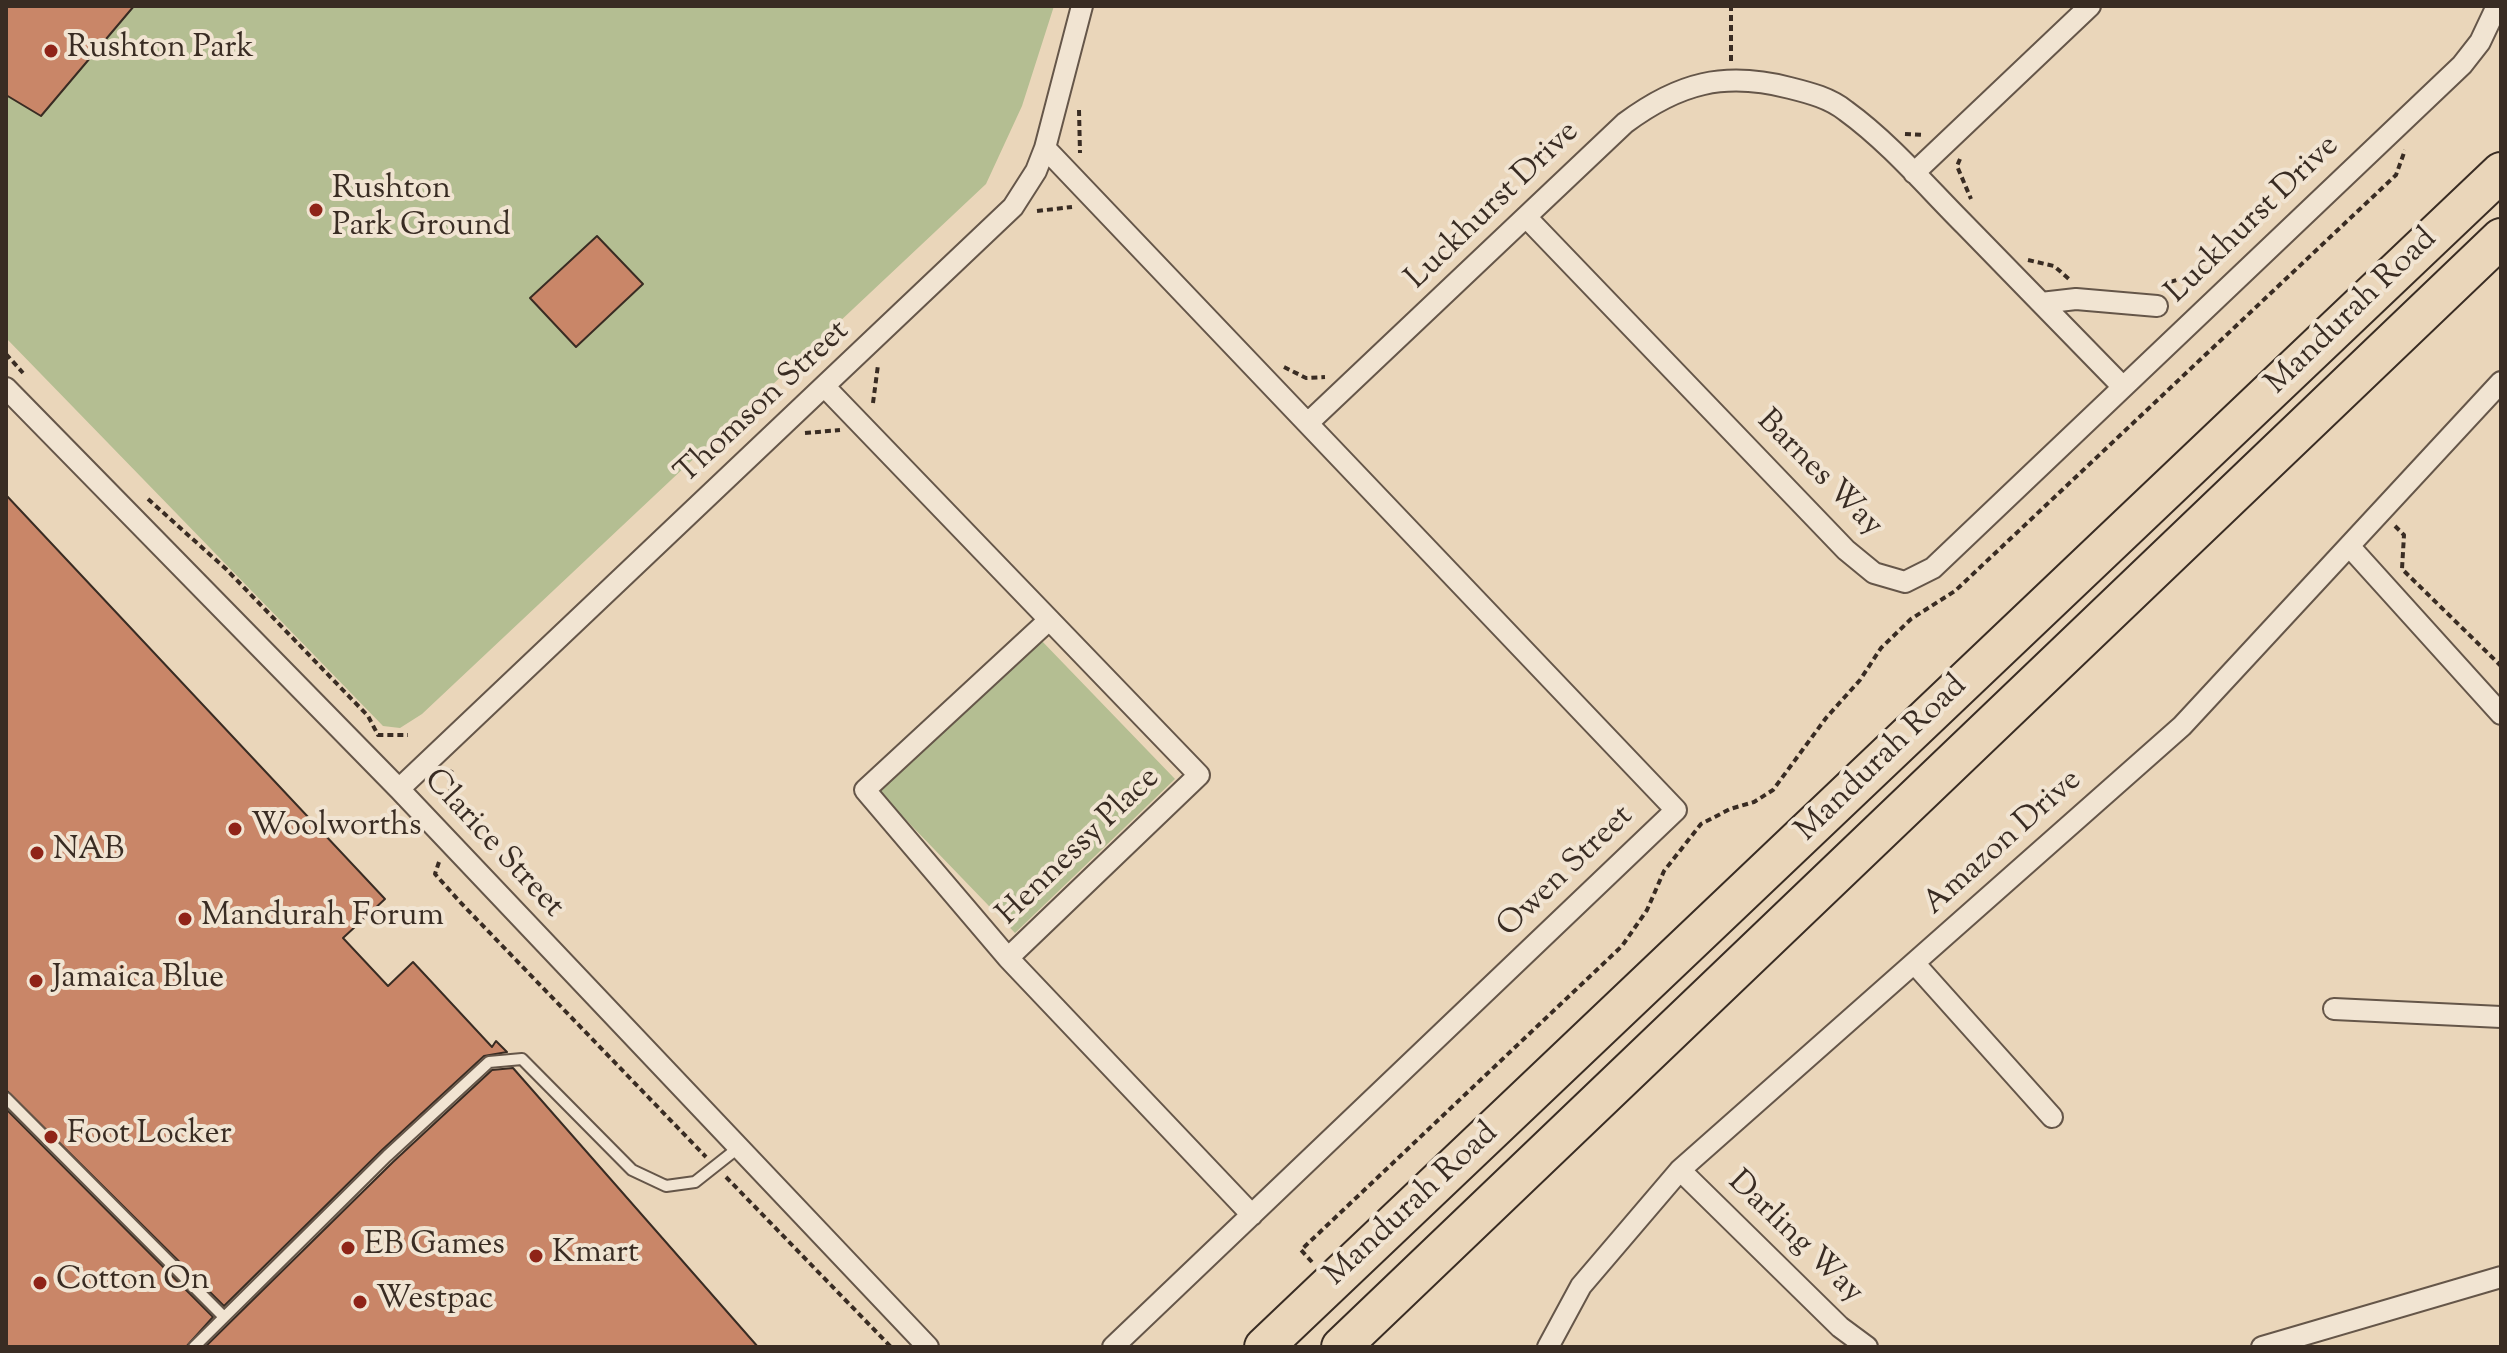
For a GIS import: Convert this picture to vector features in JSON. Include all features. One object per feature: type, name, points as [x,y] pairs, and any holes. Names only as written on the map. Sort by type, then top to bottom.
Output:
[{"type":"highway","name":"Mandurah Road","points":[[1264,1347],[2501,172]]},
{"type":"highway","name":"Mandurah Road","points":[[1341,1347],[2501,238]]},
{"type":"street","name":"Thomson Street","points":[[399,789],[1013,207],[1036,171],[1045,148],[1082,6]]},
{"type":"street","points":[[1914,173],[2090,6]]},
{"type":"street","name":"Luckhurst Drive","points":[[1308,423],[1625,123],[1654,101],[1731,67],[1759,80],[1817,95],[1844,109],[1914,173],[2123,387],[2462,65],[2480,42],[2497,6]]},
{"type":"street","points":[[1045,148],[1308,423]]},
{"type":"street","name":"Barnes Way","points":[[1527,218],[1846,550],[1874,573],[1905,582],[1933,568],[2123,387]]},
{"type":"street","name":"Luckhurst Drive","points":[[2041,303],[2157,296]]},
{"type":"street","name":"Amazon Drive","points":[[1548,1347],[1581,1286],[1680,1170],[2182,726],[2501,382]]},
{"type":"street","name":"Hennessy Place","points":[[825,387],[1199,775],[1008,958],[1252,1215]]},
{"type":"street","name":"Clarice Street","points":[[6,388],[399,789],[928,1347]]},
{"type":"street","name":"Owen Street","points":[[1113,1347],[1676,810],[1308,423]]},
{"type":"street","points":[[2350,547],[2501,714]]},
{"type":"street","points":[[1008,958],[865,790],[1049,620]]},
{"type":"street","points":[[1915,964],[2052,1117]]},
{"type":"street","points":[[2334,1009],[2501,1017]]},
{"type":"street","name":"Darling Way","points":[[1680,1170],[1840,1327],[1867,1347]]},
{"type":"street","points":[[2262,1347],[2501,1277]]},
{"type":"lane","points":[[194,1347],[489,1062],[522,1059],[632,1170],[666,1186],[695,1182],[738,1148]]},
{"type":"lane","points":[[6,1098],[223,1316]]},
{"type":"path","points":[[1731,6],[1731,67]]},
{"type":"path","points":[[1079,105],[1079,151],[1088,162]]},
{"type":"path","points":[[1904,134],[1922,136],[1942,123],[1966,149],[1957,166],[1976,212]]},
{"type":"path","points":[[1331,1283],[1301,1250],[1602,968],[1647,910],[1664,871],[1701,824],[1730,809],[1754,802],[1773,790],[1826,718],[1860,680],[1881,648],[1911,619],[1955,591],[2396,175],[2408,141]]},
{"type":"path","points":[[2157,296],[2244,252],[2276,288]]},
{"type":"path","points":[[2026,259],[2054,266],[2068,279],[2082,282]]},
{"type":"path","points":[[6,354],[25,375]]},
{"type":"path","points":[[1275,362],[1306,378],[1326,377]]},
{"type":"path","points":[[144,496],[226,569],[368,716],[378,735],[408,735]]},
{"type":"path","points":[[2382,511],[2404,535],[2402,569],[2501,666]]},
{"type":"path","points":[[440,858],[435,874],[461,903],[891,1347]]},
{"type":"green space","points":[[6,6],[1054,6],[1022,106],[986,184],[422,714],[400,728],[383,726],[6,338]]},
{"type":"green space","points":[[1039,638],[1175,779],[1015,933],[879,792]]},
{"type":"building","name":"Rushton Park","points":[[6,6],[134,6],[41,116],[6,95]]},
{"type":"building","points":[[597,236],[643,284],[576,347],[530,298]]},
{"type":"building","name":"Mandurah Forum","points":[[6,495],[385,899],[343,938],[388,986],[413,962],[492,1047],[496,1041],[507,1052],[484,1056],[382,1150],[224,1306],[6,1090]]},
{"type":"building","points":[[513,1068],[758,1347],[205,1347],[393,1162],[492,1070]]},
{"type":"building","points":[[6,1109],[213,1317],[186,1347],[6,1347]]},
{"type":"place","name":"Rushton Park","points":[[51,51]]},
{"type":"place","name":"Rushton Park Ground","points":[[316,210]]},
{"type":"place","name":"Woolworths","points":[[235,829]]},
{"type":"place","name":"NAB","points":[[37,853]]},
{"type":"place","name":"Mandurah Forum","points":[[185,919]]},
{"type":"place","name":"Jamaica Blue","points":[[36,981]]},
{"type":"place","name":"Foot Locker","points":[[51,1137]]},
{"type":"place","name":"EB Games","points":[[348,1248]]},
{"type":"place","name":"Kmart","points":[[536,1256]]},
{"type":"place","name":"Cotton On","points":[[40,1283]]},
{"type":"place","name":"Westpac","points":[[360,1302]]}]
